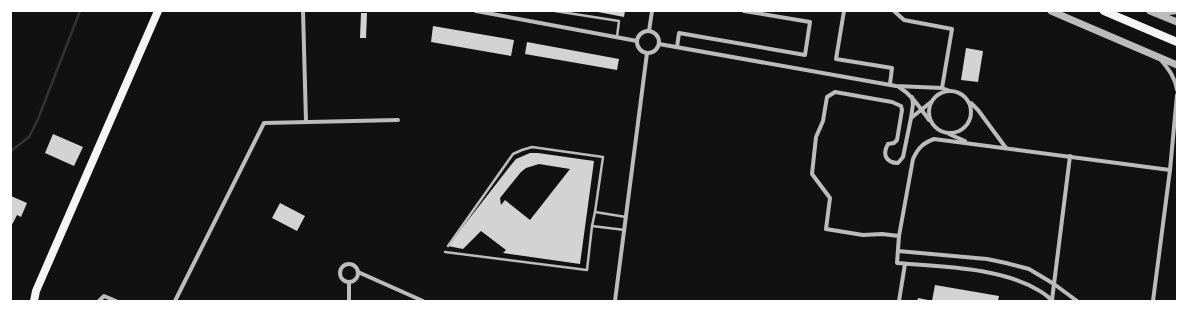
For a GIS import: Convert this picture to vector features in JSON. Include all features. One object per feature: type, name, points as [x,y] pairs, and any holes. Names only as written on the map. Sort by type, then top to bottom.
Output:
[{"type":"main road","points":[[34,301],[36,291],[158,11]]},
{"type":"main road","points":[[1104,11],[1177,42]]},
{"type":"main road","points":[[28,301],[36,291]]},
{"type":"street","points":[[303,11],[306,122]]},
{"type":"street","points":[[476,11],[637,40]]},
{"type":"street","points":[[649,31],[652,11]]},
{"type":"street","points":[[676,47],[679,33],[805,55],[810,22],[744,11]]},
{"type":"street","points":[[844,11],[836,59],[892,68],[890,84]]},
{"type":"street","points":[[894,11],[904,20],[952,29],[942,88]]},
{"type":"street","points":[[1051,11],[1177,65]]},
{"type":"street","points":[[1150,11],[1177,22]]},
{"type":"street","points":[[1158,14],[1177,12]]},
{"type":"street","points":[[649,31],[658,37],[659,44],[654,52],[647,53],[640,50],[637,40],[642,33],[649,31]]},
{"type":"street","points":[[659,44],[890,84],[907,92],[940,131],[948,133],[968,143]]},
{"type":"street","points":[[616,301],[647,53]]},
{"type":"street","points":[[1158,57],[1171,72],[1176,82],[1177,90]]},
{"type":"street","points":[[896,86],[942,88],[964,95],[978,110],[1006,148]]},
{"type":"street","points":[[911,118],[931,102],[936,96],[942,92],[950,91]]},
{"type":"street","points":[[899,236],[882,234],[862,235],[826,229],[830,198],[812,174],[816,137],[823,121],[827,97],[831,93],[835,92],[892,102],[901,106],[902,110],[897,140],[894,143],[888,144],[885,149],[885,155],[888,161],[893,163],[902,161],[904,157],[913,104],[912,97]]},
{"type":"street","points":[[1153,301],[1170,170],[1177,95]]},
{"type":"street","points":[[969,101],[972,107],[972,114],[967,126],[956,133],[948,133],[934,139],[921,146],[916,151],[913,159],[899,236],[897,263],[967,269],[1004,276],[1023,282],[1039,290],[1053,300]]},
{"type":"street","points":[[931,102],[929,113],[933,124]]},
{"type":"street","points":[[175,301],[264,123],[398,120]]},
{"type":"street","points":[[934,139],[1170,170]]},
{"type":"street","points":[[1053,300],[1070,156]]},
{"type":"street","points":[[898,251],[987,259],[1029,269],[1054,284],[1077,301]]},
{"type":"street","points":[[358,272],[357,278],[349,282],[346,282],[341,278],[341,268],[346,264],[353,265],[358,272],[423,301]]},
{"type":"street","points":[[899,301],[905,264]]},
{"type":"street","points":[[349,282],[349,301]]},
{"type":"street","points":[[99,301],[104,296],[116,301]]},
{"type":"lane","points":[[503,16],[504,11]]},
{"type":"lane","points":[[555,11],[619,21],[617,37]]},
{"type":"lane","points":[[445,252],[587,270],[592,226],[603,157],[532,147],[513,154],[448,246]]},
{"type":"lane","points":[[595,212],[627,217]]},
{"type":"lane","points":[[592,226],[625,230]]},
{"type":"building","points":[[593,11],[625,11],[624,17]]},
{"type":"building","points":[[361,13],[367,13],[366,38],[360,38]]},
{"type":"building","points":[[433,26],[514,40],[511,56],[431,42]]},
{"type":"building","points":[[527,42],[619,59],[617,70],[525,54]]},
{"type":"building","points":[[966,48],[983,51],[978,82],[961,80]]},
{"type":"building","points":[[53,134],[83,147],[74,166],[45,153]]},
{"type":"building","points":[[530,153],[538,153],[594,161],[580,264],[503,253],[506,250],[481,231],[463,249],[448,246],[516,159]],"holes":[[[539,164],[570,169],[530,220],[505,200],[501,205],[500,198],[526,168]]]},
{"type":"building","points":[[11,196],[27,203],[21,217],[17,215],[11,225]]},
{"type":"building","points":[[280,203],[305,216],[297,231],[272,218]]},
{"type":"building","points":[[935,285],[999,296],[998,301],[932,301]]},
{"type":"building","points":[[918,298],[928,300],[928,301],[917,301]]},
{"type":"waterway","points":[[11,151],[29,137],[38,119],[80,11]]}]
